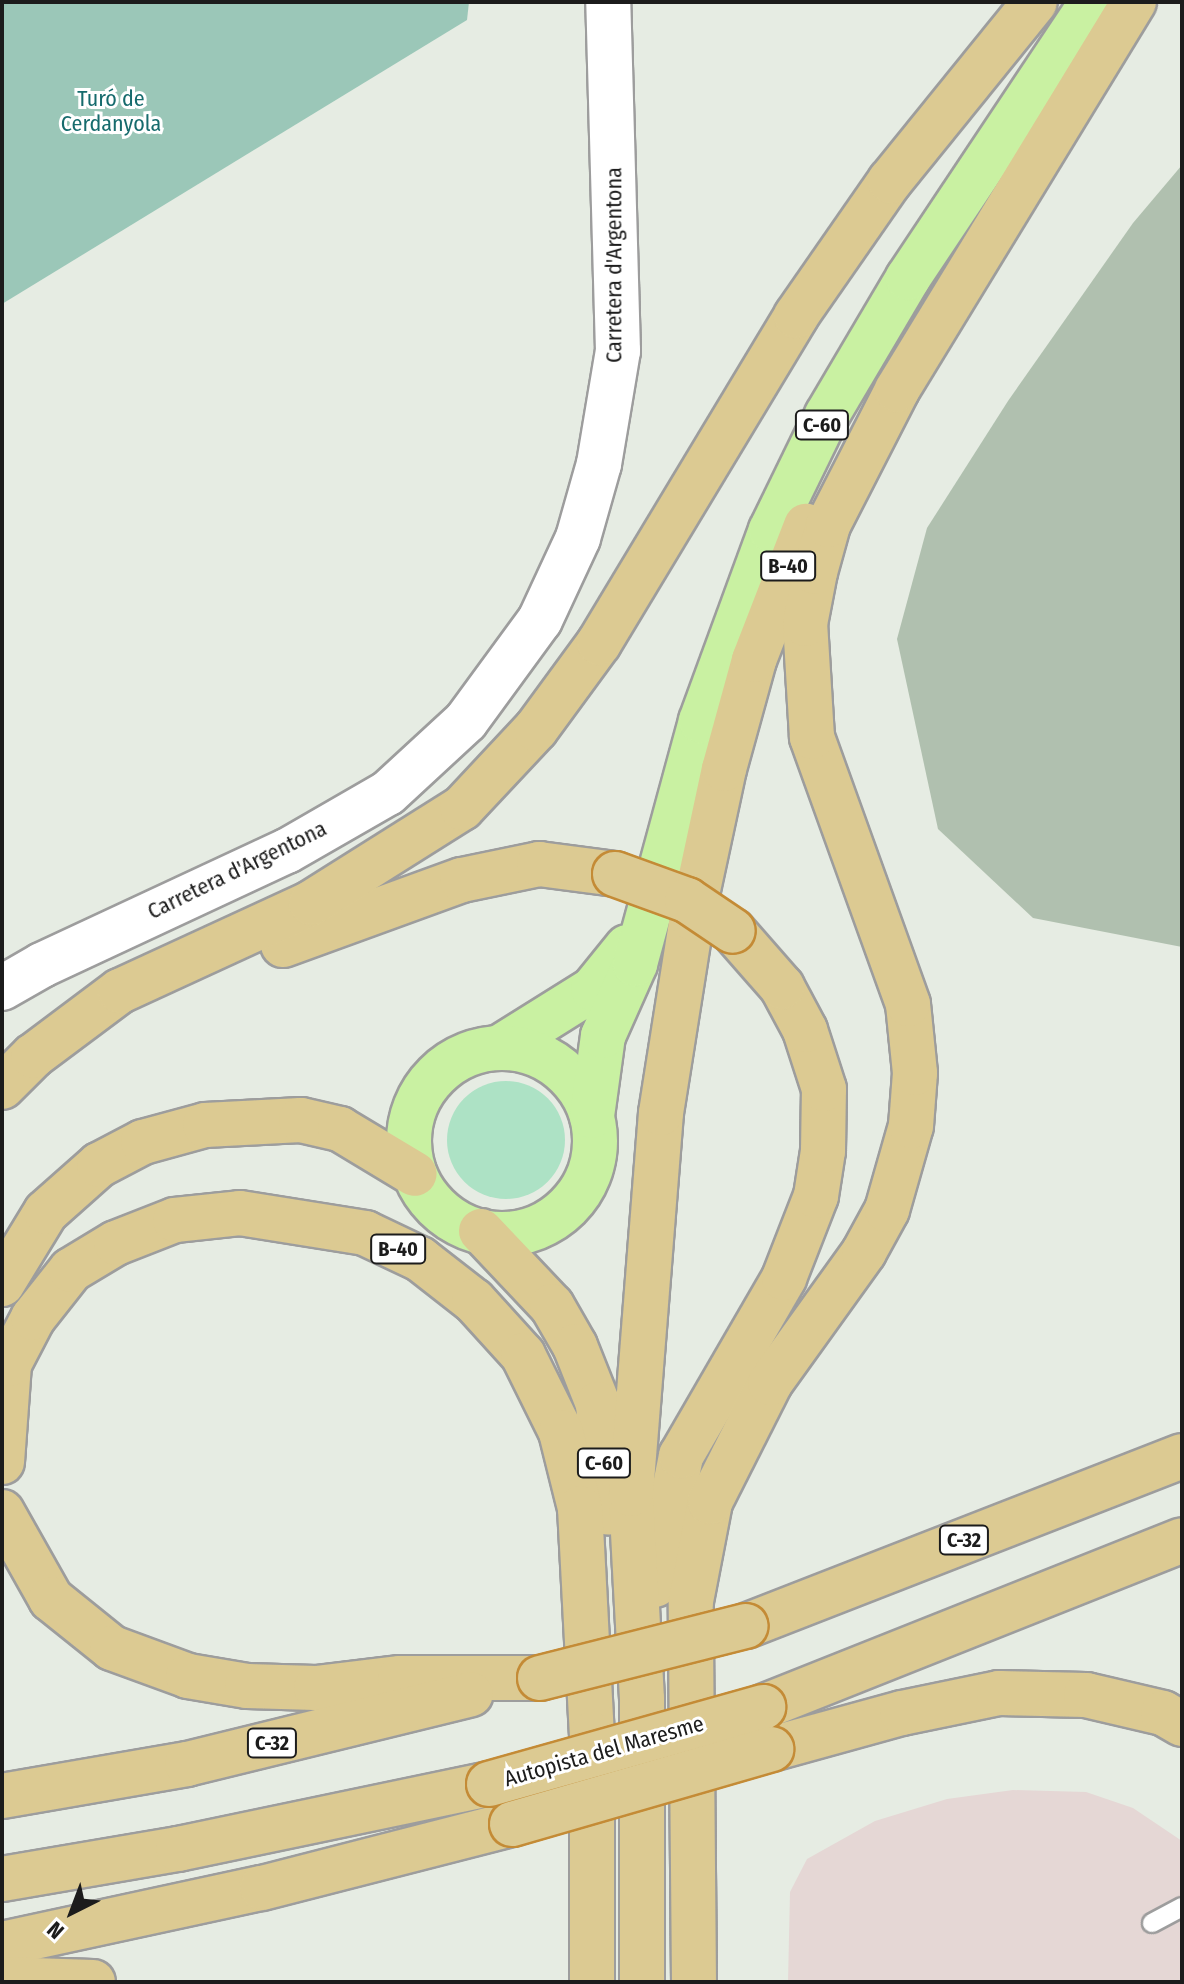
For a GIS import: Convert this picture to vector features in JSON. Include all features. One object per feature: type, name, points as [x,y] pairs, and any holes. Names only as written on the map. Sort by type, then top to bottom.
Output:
[{"type":"highway","points":[[2,1087],[33,1056],[120,991],[311,903],[462,808],[536,729],[599,643],[796,316],[890,181],[1035,2]]},
{"type":"highway","name":"B-40","points":[[642,1699],[631,1494],[661,1113],[704,851],[754,660],[798,541],[858,418],[971,233],[1128,2]]},
{"type":"highway","points":[[694,1982],[691,1601],[710,1502],[770,1383],[864,1252],[887,1210],[911,1126],[915,1073],[908,1004],[812,737],[805,624],[815,572],[828,525],[897,390],[1134,2]]},
{"type":"highway","points":[[2,1108],[86,1039],[150,1001],[373,909],[462,880],[539,864],[615,874],[687,900],[733,931],[782,987],[805,1030],[824,1089],[823,1151],[816,1196],[784,1278],[681,1456],[660,1539],[642,1699],[642,1982]]},
{"type":"highway","points":[[2,1284],[46,1212],[99,1165],[143,1142],[205,1125],[301,1120],[340,1129],[415,1174]]},
{"type":"highway","name":"B-40","points":[[2,1462],[9,1364],[33,1318],[71,1270],[116,1243],[175,1220],[240,1213],[365,1233],[420,1259],[474,1301],[523,1355],[561,1432],[580,1508],[592,1734]]},
{"type":"highway","name":"C-60","points":[[481,1231],[552,1306],[598,1404],[608,1515],[592,1734],[592,1982]]},
{"type":"highway","name":"C-32","points":[[2,1796],[187,1764],[746,1626],[1182,1456]]},
{"type":"highway","points":[[2,1512],[51,1599],[112,1648],[188,1676],[247,1686],[316,1688],[400,1678],[540,1678]]},
{"type":"highway","name":"Autopista del Maresme","points":[[2,1879],[178,1849],[489,1784],[763,1707],[1182,1540]]},
{"type":"highway","points":[[2,1944],[262,1888],[512,1824],[771,1749],[999,1693],[1086,1695],[1163,1713],[1182,1724]]},
{"type":"highway","points":[[2,1979],[93,1982]]},
{"type":"main road","name":"C-60","points":[[654,896],[627,946],[593,989],[499,1048],[451,1063],[425,1089],[411,1124],[415,1174],[442,1211],[481,1231],[522,1231],[548,1222],[570,1205],[594,1157],[592,1116],[603,1036],[635,964],[730,631],[792,487],[827,415],[908,278],[1092,2]]},
{"type":"main road","name":"C-60","points":[[499,1048],[530,1052],[557,1066],[579,1088],[592,1116]]},
{"type":"street","name":"Carretera d'Argentona","points":[[2,988],[138,918],[287,851],[388,793],[466,721],[540,620],[578,538],[599,464],[618,351],[608,2]]},
{"type":"lane","points":[[1152,1923],[1182,1907]]},
{"type":"shaded area","points":[[1182,165],[1182,947],[1033,918],[938,829],[897,639],[927,528],[1008,401],[1133,223]]},
{"type":"shaded area","points":[[1013,1790],[1086,1792],[1133,1808],[1182,1841],[1182,1982],[788,1982],[790,1892],[807,1859],[875,1821],[947,1799]]},
{"type":"green space","name":"Turó de Cerdanyola","points":[[2,2],[469,2],[467,20],[2,304]]},
{"type":"green space","points":[[506,1081],[529,1085],[548,1098],[561,1117],[565,1140],[561,1163],[548,1182],[529,1195],[506,1199],[483,1195],[464,1182],[451,1163],[447,1140],[451,1117],[464,1098],[483,1085]]}]
